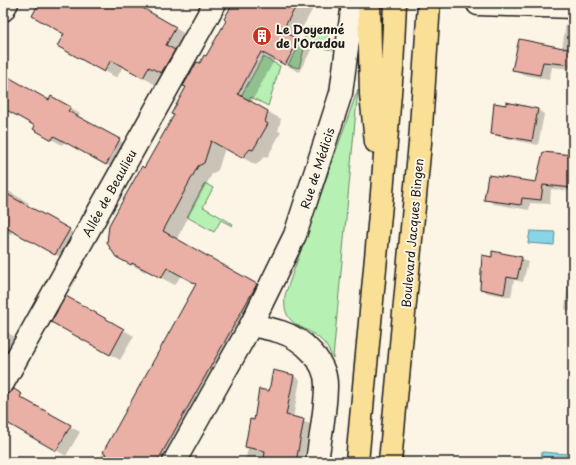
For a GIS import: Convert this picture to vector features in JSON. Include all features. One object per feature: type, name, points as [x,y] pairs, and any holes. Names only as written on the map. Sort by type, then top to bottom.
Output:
[{"type":"highway","points":[[369,3],[371,94],[382,193]]},
{"type":"highway","points":[[357,462],[382,193],[392,68],[394,3]]},
{"type":"highway","name":"Boulevard Jacques Bingen","points":[[390,462],[420,143],[429,3]]},
{"type":"street","points":[[3,10],[7,3]]},
{"type":"street","name":"Allée de Beaulieu","points":[[3,383],[215,3]]},
{"type":"street","name":"Rue de Médicis","points":[[174,462],[251,325],[295,235],[341,93],[353,3]]},
{"type":"street","points":[[478,4],[573,7]]},
{"type":"street","points":[[251,325],[282,332],[301,341],[313,353],[323,368],[326,384],[317,462]]},
{"type":"green space","points":[[311,27],[335,40],[333,50],[305,45],[299,68],[288,65]]},
{"type":"green space","points":[[263,57],[280,66],[268,106],[251,97],[249,100],[241,96]]},
{"type":"green space","points":[[358,89],[333,358],[325,344],[318,337],[291,320],[287,314],[285,306],[285,295]]},
{"type":"green space","points":[[205,183],[213,188],[203,207],[233,224],[232,226],[221,220],[214,232],[187,217]]},
{"type":"water","points":[[530,231],[555,232],[554,245],[528,243]]},
{"type":"water","points":[[542,452],[567,454],[566,462],[541,462]]},
{"type":"building","points":[[39,3],[134,3],[176,27],[166,45],[175,50],[161,73],[149,67],[143,78],[111,60],[104,72],[57,46],[64,34],[32,16]]},
{"type":"building","points":[[233,3],[298,3],[282,31],[299,40],[285,65],[261,52],[238,94],[268,111],[265,122],[268,124],[253,150],[250,149],[242,158],[211,141],[204,163],[198,166],[163,231],[257,284],[157,462],[102,462],[106,454],[103,452],[196,284],[167,268],[161,278],[132,263],[131,265],[116,257],[107,243],[109,225],[142,166],[144,168],[174,115],[171,114],[186,87],[183,86],[197,62],[200,63],[204,55],[206,56],[226,21],[224,19]]},
{"type":"building","points":[[519,39],[573,50],[573,65],[543,62],[540,75],[512,70]]},
{"type":"building","points":[[3,74],[49,100],[51,96],[71,107],[68,111],[120,139],[106,165],[54,136],[52,140],[33,129],[35,126],[3,108]]},
{"type":"building","points":[[506,102],[538,109],[532,141],[491,134],[494,103],[506,105]]},
{"type":"building","points":[[543,152],[573,155],[573,188],[543,185],[541,200],[522,198],[521,205],[484,200],[488,175],[536,182]]},
{"type":"building","points":[[3,192],[70,229],[55,255],[3,226]]},
{"type":"building","points":[[492,251],[522,257],[517,279],[507,277],[504,294],[480,289],[482,255],[492,257]]},
{"type":"building","points":[[66,296],[124,329],[110,355],[51,322]]},
{"type":"building","points":[[273,370],[294,375],[286,415],[304,419],[296,462],[264,462],[265,451],[245,447],[250,419],[254,420],[259,389],[269,391]]},
{"type":"building","points":[[14,389],[22,394],[20,397],[71,425],[56,451],[7,423],[3,430],[3,395],[9,394]]},
{"type":"place","name":"Le Doyenné de l'Oradou","points":[[262,36]]}]
